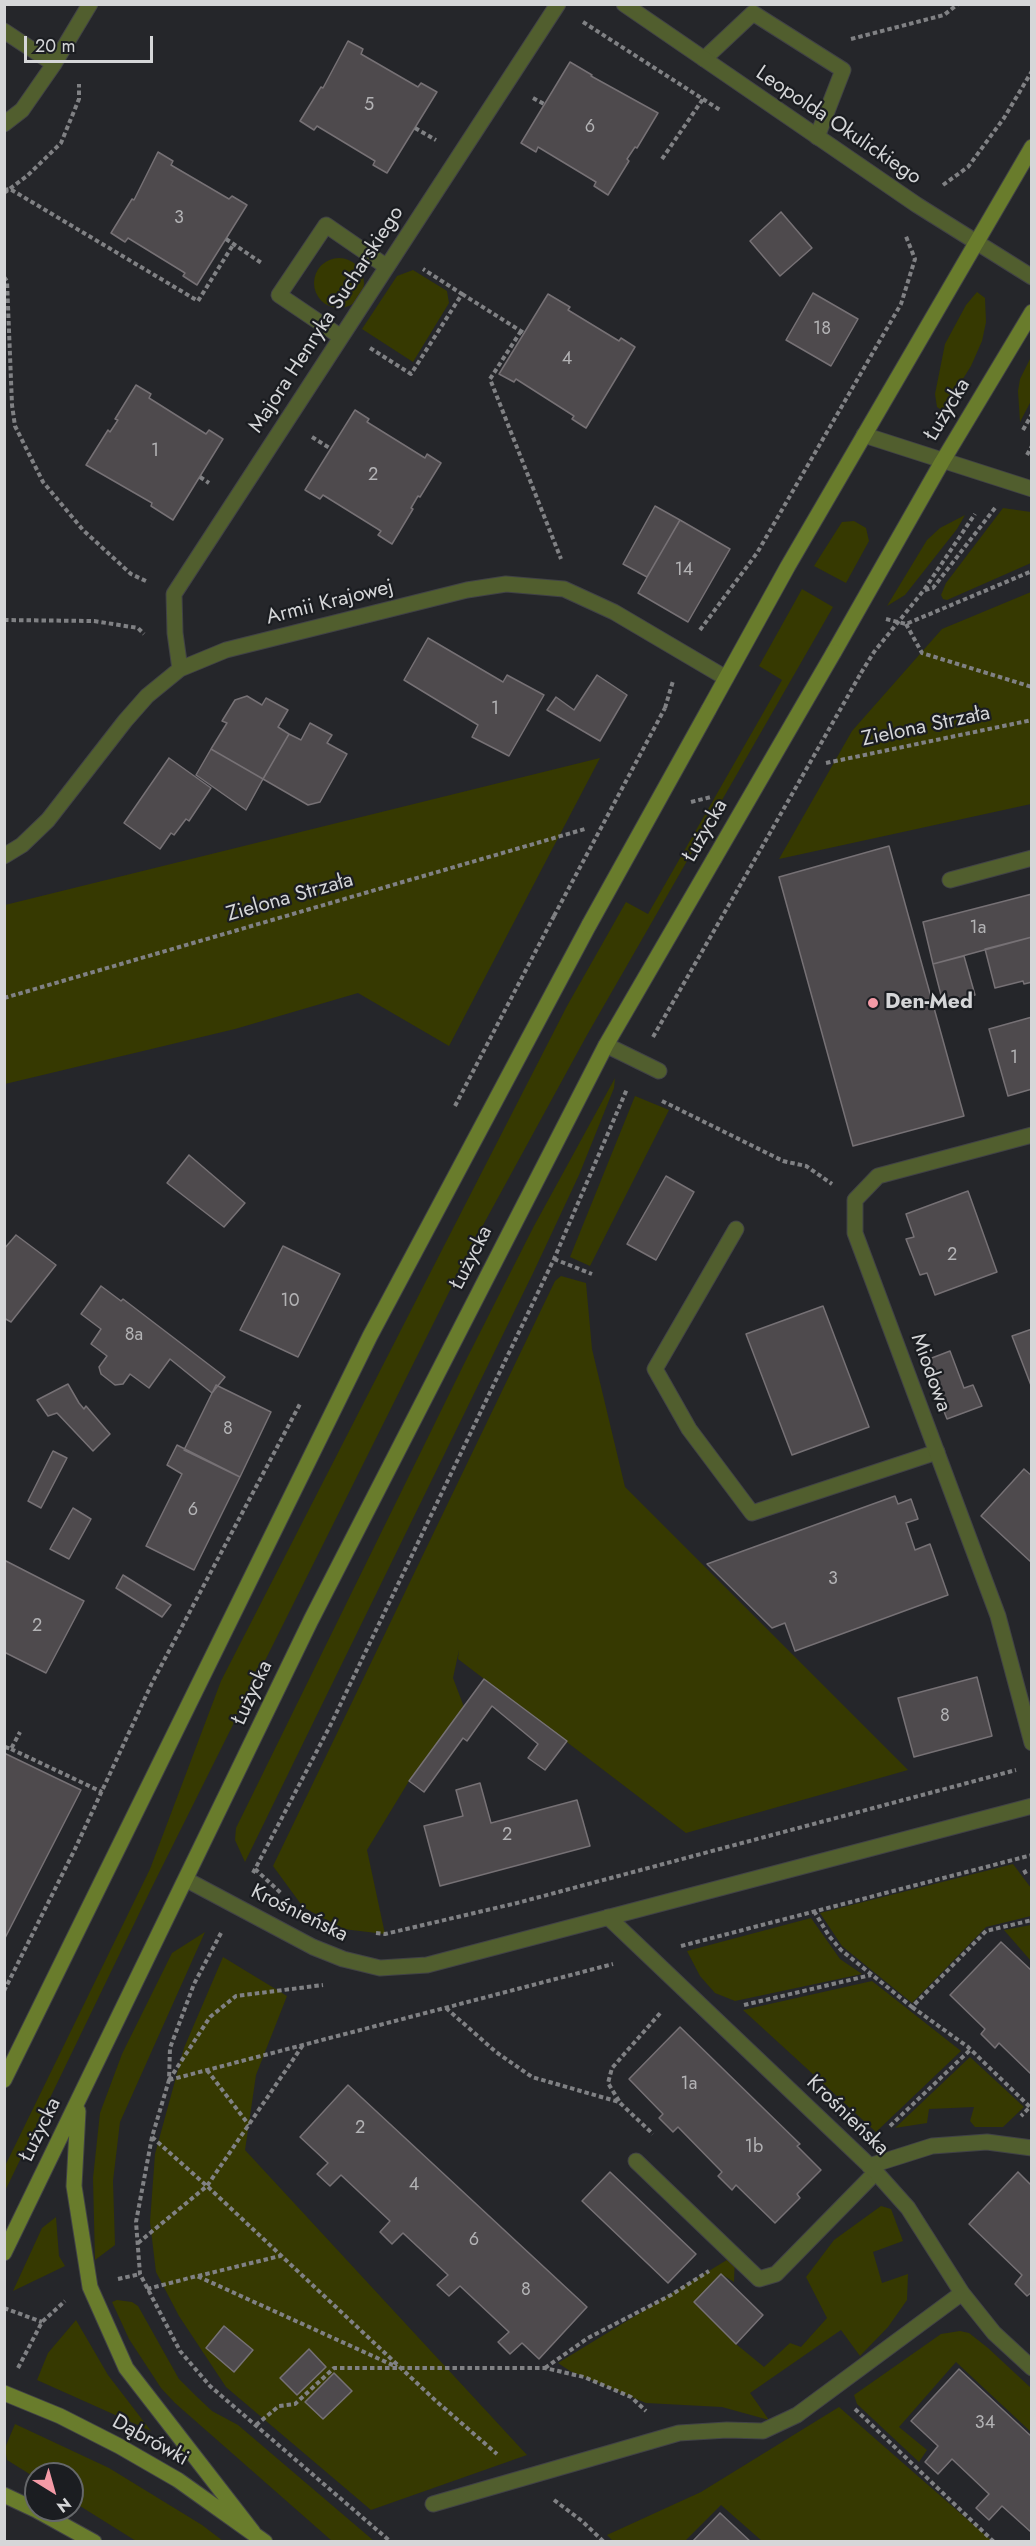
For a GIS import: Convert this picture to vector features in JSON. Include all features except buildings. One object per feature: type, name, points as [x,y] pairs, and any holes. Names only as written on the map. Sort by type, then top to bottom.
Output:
[{"type":"main road","points":[[4,2080],[370,1336],[589,924],[864,435],[1032,147]]},
{"type":"main road","name":"Łużycka","points":[[4,2253],[187,1880],[311,1620],[606,1045],[942,462],[1032,312]]},
{"type":"main road","points":[[78,2103],[74,2187],[90,2287],[126,2368],[259,2537]]},
{"type":"main road","name":"Dąbrówki","points":[[4,2393],[60,2416],[119,2446],[178,2480],[259,2537]]},
{"type":"main road","points":[[4,2495],[24,2504]]},
{"type":"main road","points":[[58,2522],[94,2541]]},
{"type":"street","points":[[4,124],[22,110],[54,64],[90,4]]},
{"type":"street","name":"Majora Henryka Sucharskiego","points":[[174,594],[558,4]]},
{"type":"street","name":"Leopolda Okulickiego","points":[[624,4],[916,205],[1032,278]]},
{"type":"street","points":[[704,59],[753,13],[843,70],[817,137]]},
{"type":"street","points":[[4,31],[54,64]]},
{"type":"street","points":[[343,334],[279,295],[288,281],[326,225],[387,267]]},
{"type":"street","points":[[864,435],[942,462],[1032,489]]},
{"type":"street","name":"Armii Krajowej","points":[[4,856],[22,845],[48,820],[125,721],[147,696],[180,669],[226,650],[467,590],[506,584],[564,589],[614,612],[726,678]]},
{"type":"street","points":[[174,594],[175,633],[180,669]]},
{"type":"street","points":[[950,880],[1032,858]]},
{"type":"street","points":[[606,1045],[659,1071]]},
{"type":"street","points":[[855,1206],[855,1200],[878,1176],[1032,1135]]},
{"type":"street","name":"Miodowa","points":[[855,1206],[855,1233],[998,1616],[1032,1743]]},
{"type":"street","points":[[736,1229],[655,1369],[689,1429],[752,1513],[937,1452]]},
{"type":"street","name":"Krośnieńska","points":[[187,1880],[312,1947],[344,1959],[380,1968],[427,1965],[1032,1806]]},
{"type":"street","name":"Krośnieńska","points":[[608,1917],[868,2165],[908,2208],[962,2294],[994,2333],[1032,2368]]},
{"type":"street","points":[[636,2161],[759,2279],[776,2274],[868,2165],[932,2146],[993,2143],[1032,2148]]},
{"type":"street","points":[[433,2504],[679,2433],[727,2430],[763,2432],[797,2415],[962,2294]]},
{"type":"path","points":[[810,50],[926,21],[944,15],[958,4]]},
{"type":"path","points":[[702,628],[757,553],[901,304],[915,259],[902,228],[916,205],[968,167],[1004,118],[1032,71]]},
{"type":"path","points":[[4,192],[27,176],[61,143],[79,99]]},
{"type":"path","points":[[662,159],[703,99]]},
{"type":"path","points":[[415,128],[436,140]]},
{"type":"path","points":[[10,189],[198,301],[233,244]]},
{"type":"path","points":[[226,239],[288,281]]},
{"type":"path","points":[[397,252],[522,332],[490,379],[564,566]]},
{"type":"path","points":[[4,277],[7,281],[12,405],[15,426],[43,482],[83,530],[131,574],[174,594]]},
{"type":"path","points":[[343,334],[411,374],[462,294]]},
{"type":"path","points":[[1023,430],[1032,414]]},
{"type":"path","points":[[924,590],[933,588],[996,508]]},
{"type":"path","points":[[287,1898],[254,1871],[331,1724],[554,1259],[638,1062],[861,673],[874,652],[924,590],[975,514]]},
{"type":"path","points":[[880,616],[906,624],[1032,571]]},
{"type":"path","points":[[4,620],[94,621],[138,628],[150,641]]},
{"type":"path","points":[[906,624],[922,653],[1032,687]]},
{"type":"path","points":[[452,1113],[665,708]]},
{"type":"path","name":"Zielona Strzała","points":[[826,763],[1032,720]]},
{"type":"path","points":[[688,802],[711,797]]},
{"type":"path","name":"Zielona Strzała","points":[[4,998],[585,829]]},
{"type":"path","points":[[662,1101],[783,1161],[806,1166],[831,1183],[855,1206]]},
{"type":"path","points":[[554,1259],[591,1274]]},
{"type":"path","points":[[4,1991],[102,1792],[152,1683],[302,1399]]},
{"type":"path","points":[[11,1749],[20,1732]]},
{"type":"path","points":[[5,1747],[102,1792]]},
{"type":"path","points":[[375,1933],[385,1934],[518,1903],[1020,1769]]},
{"type":"path","points":[[169,2080],[1032,1854]]},
{"type":"path","points":[[814,1911],[836,1944],[912,2007],[970,2050],[1030,2107],[993,2143]]},
{"type":"path","points":[[912,2007],[986,1932],[1032,1920]]},
{"type":"path","points":[[225,1926],[194,1984],[170,2048],[169,2080],[152,2137],[136,2222],[140,2274],[180,2350],[210,2386],[391,2541]]},
{"type":"path","points":[[169,2080],[210,2017],[236,1996],[334,1984],[366,1965]]},
{"type":"path","points":[[710,2014],[872,1975]]},
{"type":"path","points":[[619,2102],[608,2083],[612,2068],[683,1988]]},
{"type":"path","points":[[445,2008],[496,2052],[532,2077]]},
{"type":"path","points":[[138,2243],[207,2186],[304,2045]]},
{"type":"path","points":[[868,2165],[970,2050]]},
{"type":"path","points":[[207,2070],[249,2126]]},
{"type":"path","points":[[152,2137],[401,2368],[524,2477]]},
{"type":"path","points":[[545,2368],[588,2338],[671,2295],[735,2255]]},
{"type":"path","points":[[147,2289],[279,2256]]},
{"type":"path","points":[[117,2280],[140,2274]]},
{"type":"path","points":[[197,2276],[401,2368]]},
{"type":"path","points":[[15,2374],[42,2322],[66,2300]]},
{"type":"path","points":[[4,2308],[42,2322]]},
{"type":"path","points":[[256,2425],[279,2406],[296,2404],[334,2368],[545,2368],[584,2377],[631,2397],[672,2435]]},
{"type":"path","points":[[833,2388],[994,2541]]},
{"type":"path","points":[[582,2521],[604,2541]]},
{"type":"shaded area","points":[[334,258],[344,258],[357,265],[364,278],[364,288],[357,301],[344,308],[334,308],[325,304],[318,297],[314,288],[314,278],[318,269],[325,262]]},
{"type":"shaded area","points":[[413,270],[447,291],[449,303],[413,362],[362,329],[397,276]]},
{"type":"shaded area","points":[[977,292],[985,298],[986,322],[982,341],[971,366],[943,411],[937,407],[935,394],[945,344],[966,305]]},
{"type":"shaded area","points":[[1031,357],[1031,401],[1020,422],[1018,391],[1020,379]]},
{"type":"shaded area","points":[[1003,508],[1031,512],[1031,563],[947,600],[943,599],[941,595],[946,583]]},
{"type":"shaded area","points":[[965,515],[957,529],[905,595],[887,606],[927,540],[940,528]]},
{"type":"shaded area","points":[[854,521],[866,528],[869,541],[846,583],[814,566],[842,522]]},
{"type":"shaded area","points":[[802,589],[833,607],[587,1035],[476,1238],[151,1889],[5,2191],[5,2166],[150,1869],[221,1681],[567,1006],[626,902],[648,914],[782,680],[759,666]]},
{"type":"shaded area","points":[[1031,592],[1031,804],[779,859],[852,731],[942,629]]},
{"type":"shaded area","points":[[600,758],[449,1046],[358,993],[235,1029],[5,1084],[5,905]]},
{"type":"shaded area","points":[[615,1078],[614,1088],[579,1175],[534,1271],[245,1862],[235,1840],[236,1828],[464,1364],[534,1226]]},
{"type":"shaded area","points":[[635,1096],[669,1110],[590,1266],[570,1257]]},
{"type":"shaded area","points":[[561,1276],[586,1283],[592,1349],[625,1487],[908,1770],[686,1833],[458,1659],[459,1650],[453,1678],[464,1707],[409,1781],[367,1850],[385,1934],[343,1929],[303,1907],[273,1866],[555,1281]]},
{"type":"shaded area","points":[[1013,1864],[1031,1888],[1031,1916],[986,1927],[912,2003],[842,1946],[820,1913]]},
{"type":"shaded area","points":[[811,1918],[840,1959],[862,1974],[735,2001],[715,1993],[700,1976],[687,1951]]},
{"type":"shaded area","points":[[1032,1925],[1031,1961],[1004,1930]]},
{"type":"shaded area","points":[[205,1932],[120,2122],[113,2181],[115,2245],[95,2260],[93,2178],[100,2113],[122,2054],[172,1953]]},
{"type":"shaded area","points":[[223,1957],[287,1996],[256,2075],[245,2150],[527,2455],[371,2510],[226,2387],[179,2316],[156,2272],[150,2222],[155,2154],[184,2048]]},
{"type":"shaded area","points":[[872,1981],[961,2051],[876,2132],[743,2010]]},
{"type":"shaded area","points":[[970,2057],[1024,2107],[1003,2127],[975,2127],[970,2121],[974,2107],[929,2109],[927,2123],[895,2128]]},
{"type":"shaded area","points":[[881,2206],[891,2209],[903,2241],[873,2252],[882,2283],[908,2274],[907,2300],[888,2327],[860,2356],[841,2330],[750,2393],[769,2420],[722,2407],[646,2403],[570,2371],[558,2363],[735,2255],[734,2282],[721,2274],[694,2302],[736,2344],[764,2367],[790,2343],[801,2347],[827,2318],[806,2277],[834,2240]]},
{"type":"shaded area","points":[[56,2217],[59,2256],[65,2266],[13,2291],[42,2228]]},
{"type":"shaded area","points":[[117,2300],[132,2302],[138,2306],[179,2379],[212,2411],[238,2425],[374,2541],[332,2541],[175,2403],[161,2388],[129,2339],[112,2302]]},
{"type":"shaded area","points":[[76,2320],[108,2375],[151,2431],[37,2380],[48,2353]]},
{"type":"shaded area","points":[[960,2331],[969,2333],[988,2348],[1031,2388],[1031,2432],[956,2362],[899,2427],[927,2450],[919,2462],[857,2404],[854,2395],[941,2334]]},
{"type":"shaded area","points":[[839,2407],[992,2541],[762,2541],[721,2505],[685,2541],[613,2541],[607,2535],[701,2492]]},
{"type":"shaded area","points":[[15,2424],[109,2468],[202,2525],[223,2541],[136,2541],[84,2508],[84,2462],[24,2462],[24,2471],[7,2460],[5,2448]]},
{"type":"place","name":"Den-Med","points":[[873,1003]]}]
